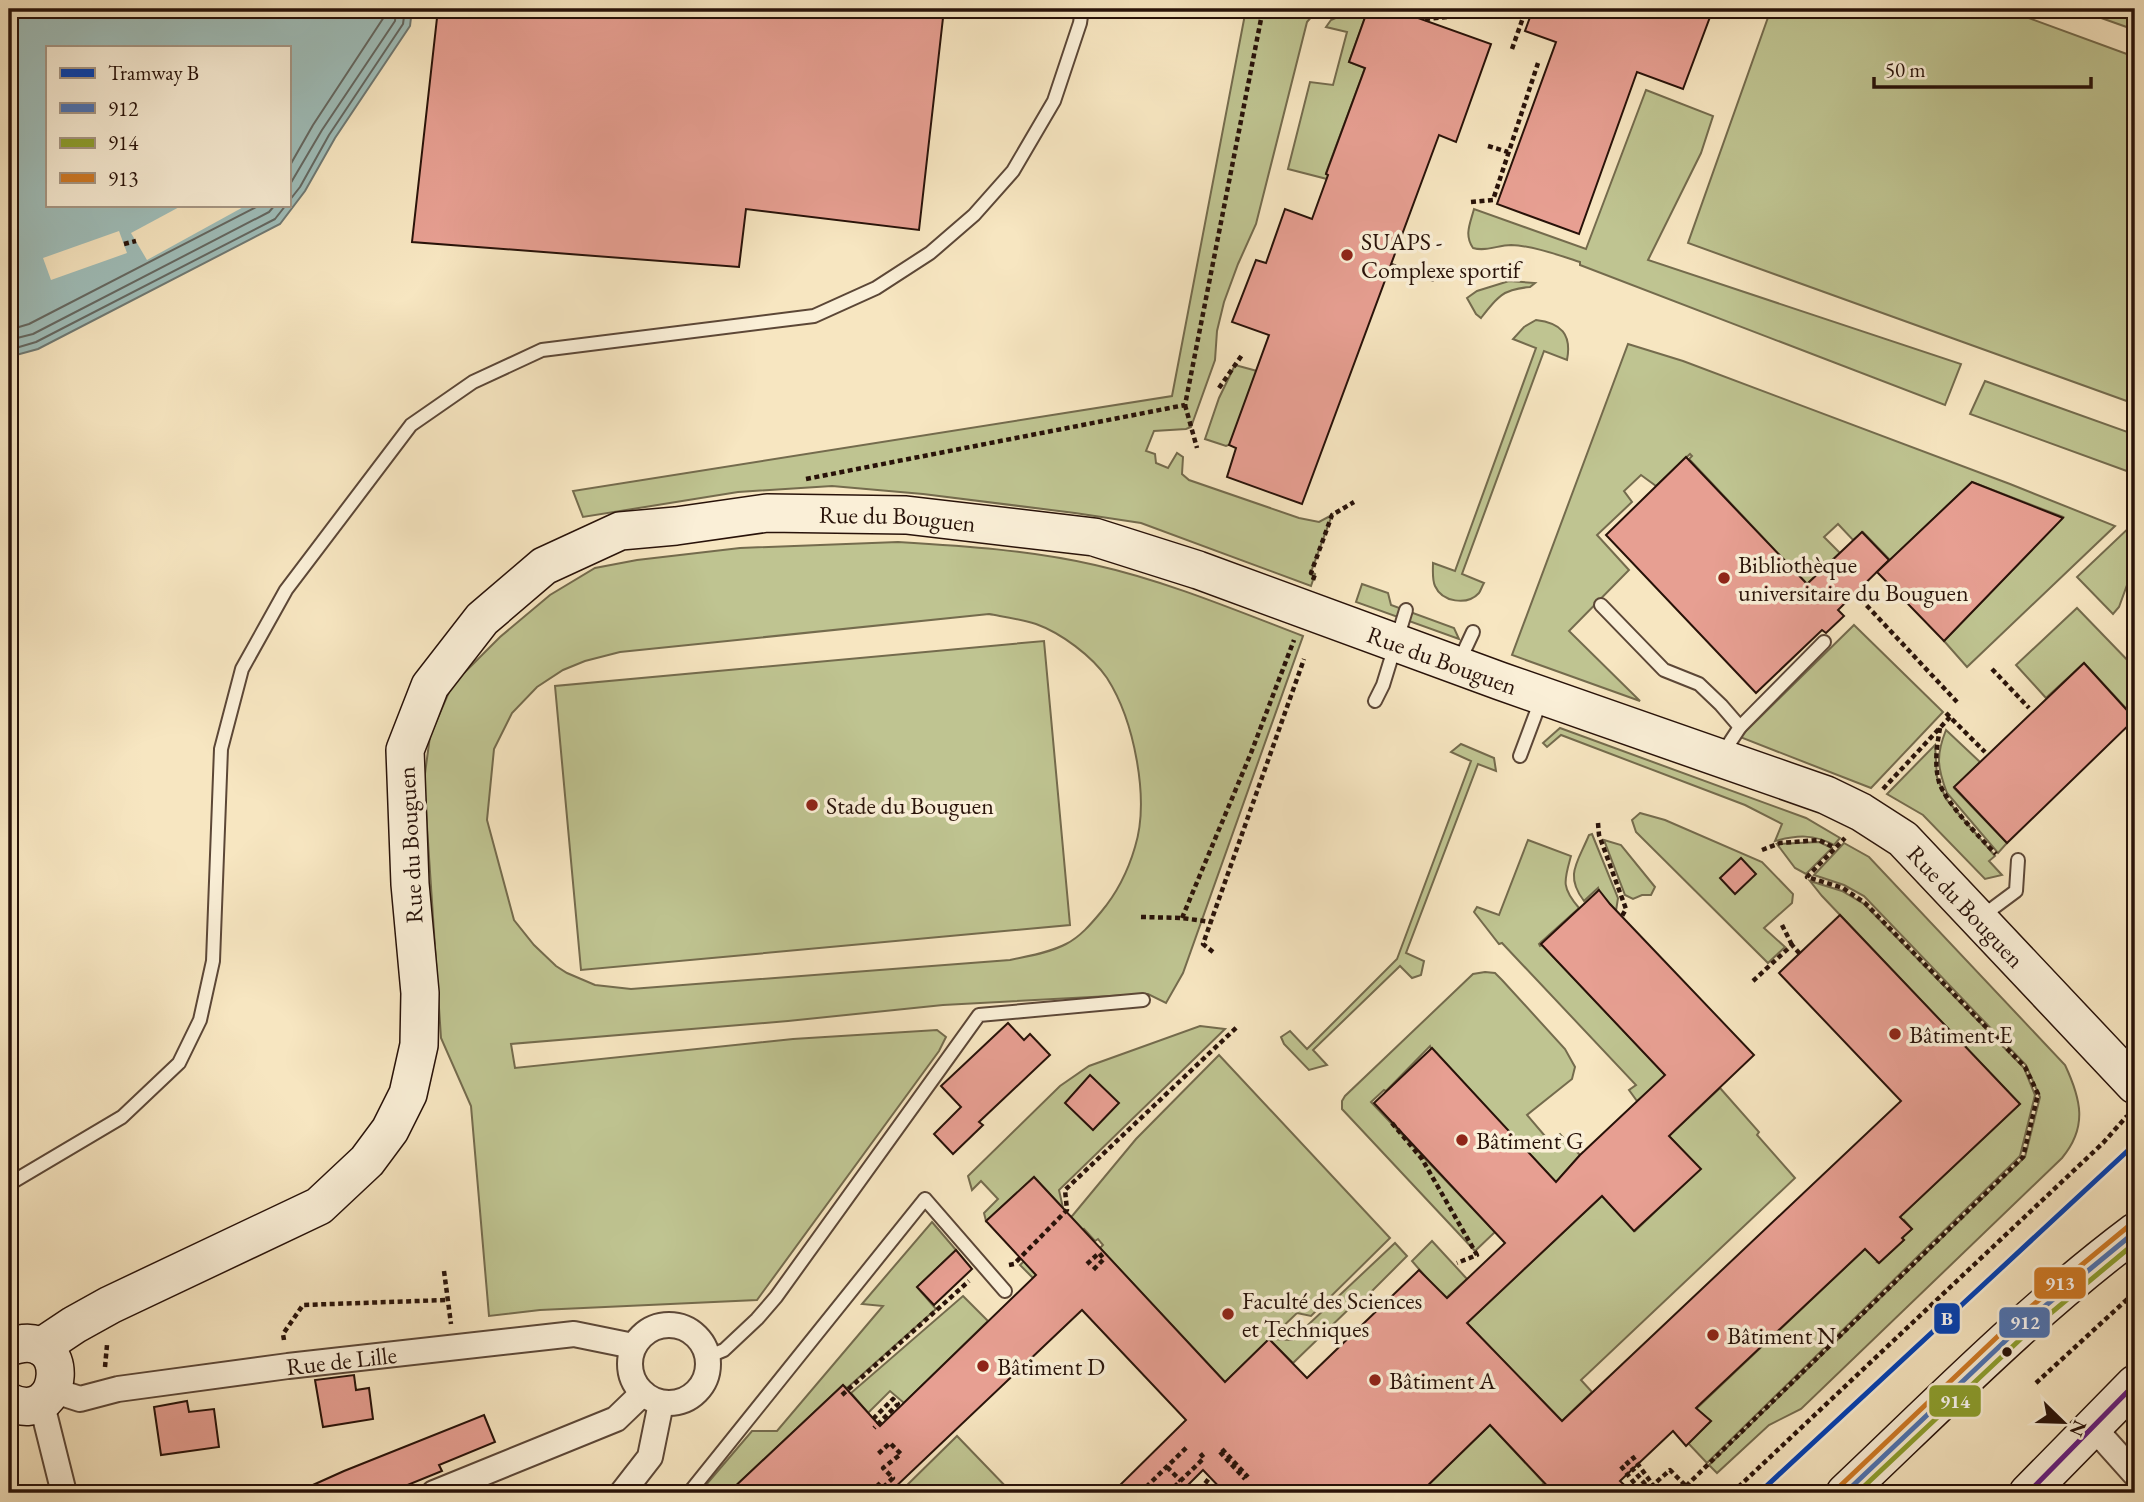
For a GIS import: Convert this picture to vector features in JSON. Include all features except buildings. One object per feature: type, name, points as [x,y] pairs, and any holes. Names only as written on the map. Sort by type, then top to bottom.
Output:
[{"type":"street","name":"Rue du Bouguen","points":[[25,1347],[319,1206],[367,1161],[390,1130],[408,1094],[419,1045],[420,993],[410,884],[405,750],[430,686],[482,619],[544,566],[620,531],[767,513],[906,515],[1094,537],[1198,570],[1401,627],[1458,666],[1826,795],[1861,812],[1903,839],[2135,1085]]},
{"type":"street","points":[[1851,1490],[2008,1339],[2135,1231]]},
{"type":"street","points":[[676,1325],[689,1329],[699,1338],[707,1357],[708,1372],[703,1385],[693,1395],[674,1403],[652,1398],[632,1379],[629,1366],[633,1346],[643,1334],[655,1326],[676,1325]]},
{"type":"street","name":"Rue de Lille","points":[[34,1398],[80,1399],[118,1389],[288,1366],[574,1334],[633,1346]]},
{"type":"street","points":[[25,1347],[52,1358],[56,1372],[34,1398],[64,1493]]},
{"type":"street","points":[[2028,1493],[2135,1384]]},
{"type":"street","points":[[434,1493],[616,1419],[652,1398]]},
{"type":"street","points":[[622,1493],[650,1457],[652,1398]]},
{"type":"street","points":[[2092,1426],[2135,1474]]},
{"type":"lane","points":[[9,1184],[122,1117],[179,1063],[200,1020],[213,961],[220,749],[242,669],[286,590],[411,425],[473,382],[541,350],[814,316],[876,288],[930,253],[974,215],[1013,172],[1054,101],[1080,23],[1082,9]]},
{"type":"lane","points":[[1601,605],[1664,670],[1699,684],[1740,727]]},
{"type":"lane","points":[[1375,701],[1383,685],[1401,627]]},
{"type":"lane","points":[[1458,666],[1473,632]]},
{"type":"lane","points":[[1720,758],[1740,727],[1824,642]]},
{"type":"lane","points":[[1520,756],[1542,696]]},
{"type":"lane","points":[[1978,919],[2016,891],[2018,860]]},
{"type":"lane","points":[[707,1357],[724,1350],[776,1297],[979,1015],[1143,1000]]},
{"type":"lane","points":[[689,1493],[925,1199],[1005,1291]]},
{"type":"path","points":[[1196,448],[1185,405],[1263,9]]},
{"type":"path","points":[[1425,19],[1502,12],[1496,9]]},
{"type":"path","points":[[1512,49],[1526,9]]},
{"type":"path","points":[[1471,202],[1493,200],[1538,63]]},
{"type":"path","points":[[1488,146],[1508,152]]},
{"type":"path","points":[[124,244],[135,241]]},
{"type":"path","points":[[1391,265],[1434,280]]},
{"type":"path","points":[[1219,388],[1242,355]]},
{"type":"path","points":[[806,479],[1185,405]]},
{"type":"path","points":[[1311,573],[1332,514],[1354,502]]},
{"type":"path","points":[[1855,593],[1957,702]]},
{"type":"path","points":[[1182,918],[1251,753],[1296,633]]},
{"type":"path","points":[[1213,953],[1203,944],[1304,659]]},
{"type":"path","points":[[1992,669],[2029,708]]},
{"type":"path","points":[[1946,713],[1985,752]]},
{"type":"path","points":[[1878,795],[1951,717]]},
{"type":"path","points":[[1940,728],[1936,752],[1939,782],[1948,799],[1996,854]]},
{"type":"path","points":[[1598,823],[1599,835],[1626,909],[1622,916]]},
{"type":"path","points":[[1686,1486],[2022,1157],[2027,1142],[2038,1094],[2025,1067],[1865,903],[1843,888],[1807,877],[1843,839]]},
{"type":"path","points":[[1762,850],[1780,843],[1819,840],[1835,848]]},
{"type":"path","points":[[1141,917],[1211,922]]},
{"type":"path","points":[[1782,925],[1800,954]]},
{"type":"path","points":[[1753,981],[1792,945]]},
{"type":"path","points":[[842,1395],[981,1270],[1014,1264],[1067,1210],[1065,1190],[1237,1027]]},
{"type":"path","points":[[1732,1493],[2103,1143],[2135,1108]]},
{"type":"path","points":[[1392,1123],[1422,1159],[1477,1255],[1457,1263]]},
{"type":"path","points":[[1087,1264],[1099,1253],[1104,1259],[1093,1270]]},
{"type":"path","points":[[285,1347],[283,1334],[303,1305],[446,1300],[444,1271]]},
{"type":"path","points":[[2036,1382],[2135,1292]]},
{"type":"path","points":[[107,1343],[105,1368],[118,1389]]},
{"type":"path","points":[[873,1419],[893,1399],[898,1404],[874,1428]]},
{"type":"path","points":[[877,1493],[893,1478],[883,1468],[901,1454],[890,1443],[878,1454]]},
{"type":"path","points":[[1140,1493],[1187,1447]]},
{"type":"path","points":[[1221,1451],[1247,1478]]},
{"type":"path","points":[[1166,1493],[1204,1458],[1199,1452]]},
{"type":"path","points":[[1632,1456],[1647,1490]]},
{"type":"path","points":[[1626,1461],[1647,1490]]},
{"type":"path","points":[[1166,1493],[1195,1462]]},
{"type":"path","points":[[1621,1466],[1647,1490]]},
{"type":"path","points":[[1166,1468],[1181,1481]]},
{"type":"path","points":[[1647,1490],[1670,1470],[1693,1493]]},
{"type":"path","points":[[1200,1492],[1210,1477]]},
{"type":"path","points":[[877,1483],[882,1488]]},
{"type":"path","points":[[1214,1493],[1220,1488]]},
{"type":"green space","points":[[1246,9],[1318,9],[1307,22],[1256,224],[1224,302],[1217,331],[1215,360],[1191,427],[1154,431],[1146,451],[1155,454],[1156,463],[1168,468],[1177,453],[1183,457],[1182,474],[1189,480],[1299,518],[1319,522],[1332,515],[1311,572],[1315,574],[1311,586],[1141,523],[923,494],[832,486],[738,492],[583,517],[573,491],[1172,396]]},
{"type":"green space","points":[[1356,9],[1368,9],[1349,62],[1365,68],[1326,173],[1329,175],[1327,179],[1288,169],[1310,82],[1333,85],[1347,32],[1326,27],[1331,20]]},
{"type":"green space","points":[[1771,9],[2004,9],[2135,57],[2135,404],[1688,243]]},
{"type":"green space","points":[[2076,9],[2135,9],[2135,30]]},
{"type":"green space","points":[[1646,90],[1713,116],[1701,153],[1648,260],[1961,364],[1945,405],[1580,265],[1580,262],[1520,246],[1473,248],[1468,234],[1474,209],[1586,249]]},
{"type":"green space","points":[[1509,281],[1535,283],[1530,287],[1501,295],[1481,318],[1476,314],[1467,298],[1477,291]]},
{"type":"green space","points":[[1536,320],[1552,324],[1563,331],[1568,343],[1567,360],[1544,351],[1462,574],[1484,583],[1479,593],[1468,600],[1449,599],[1435,586],[1433,563],[1455,571],[1536,348],[1513,339],[1524,327]]},
{"type":"green space","points":[[1628,344],[1683,361],[2115,526],[1967,667],[1944,641],[2063,517],[1972,482],[1890,560],[1863,532],[1853,540],[1838,524],[1824,537],[1840,553],[1807,584],[1689,459],[1692,456],[1690,454],[1656,486],[1641,475],[1624,491],[1632,502],[1597,535],[1629,570],[1569,631],[1640,701],[1512,655]]},
{"type":"green space","points":[[1235,365],[1257,371],[1231,444],[1226,446],[1205,439],[1219,398]]},
{"type":"green space","points":[[1985,381],[2130,433],[2135,430],[2135,474],[1970,414]]},
{"type":"green space","points":[[2135,522],[2135,563],[2119,607],[2113,614],[2077,577]]},
{"type":"green space","points":[[898,542],[1022,552],[1095,565],[1148,579],[1303,636],[1183,973],[1166,1003],[1148,994],[943,1005],[511,1044],[515,1068],[793,1039],[937,1030],[946,1037],[939,1051],[757,1300],[540,1310],[489,1316],[471,1106],[441,1038],[424,781],[430,736],[452,685],[500,637],[550,595],[595,568],[637,560],[740,548]],"holes":[[[989,614],[1046,628],[1085,654],[1101,670],[1117,695],[1132,737],[1141,806],[1135,847],[1112,897],[1089,926],[1071,941],[1046,952],[1010,960],[631,989],[595,985],[567,973],[534,945],[514,920],[487,820],[494,749],[512,713],[537,687],[563,670],[620,652]]]},
{"type":"green space","points":[[1362,584],[1388,593],[1391,605],[1454,628],[1459,639],[1356,602]]},
{"type":"green space","points":[[2077,608],[2135,668],[2135,718],[2084,663],[2046,698],[2016,665]]},
{"type":"green space","points":[[1854,625],[1943,712],[1871,788],[1740,737]]},
{"type":"green space","name":"Stade du Bouguen","points":[[1044,641],[1070,925],[581,970],[555,686]]},
{"type":"green space","points":[[1560,728],[1806,818],[1840,838],[1834,845],[1805,837],[1775,841],[1782,824],[1745,805],[1561,735],[1547,747],[1543,743]]},
{"type":"green space","points":[[1946,730],[1980,762],[1954,788],[2007,843],[1998,853],[1947,793],[1939,761]]},
{"type":"green space","points":[[1461,744],[1494,758],[1496,771],[1478,764],[1406,953],[1424,961],[1421,975],[1412,978],[1400,966],[1313,1050],[1327,1065],[1309,1070],[1284,1044],[1281,1037],[1290,1031],[1307,1049],[1397,959],[1471,761],[1451,752]]},
{"type":"green space","points":[[1935,745],[1937,777],[1946,799],[1995,856],[1989,861],[2002,875],[1985,879],[1923,815],[1887,794]]},
{"type":"green space","points":[[1640,813],[1665,820],[1762,862],[1793,894],[1792,903],[1764,928],[1785,947],[1768,963],[1636,832],[1632,820]]},
{"type":"green space","points":[[1592,834],[1618,898],[1616,911],[1598,888],[1584,901],[1575,884],[1577,861],[1589,835]]},
{"type":"green space","points":[[1528,840],[1571,856],[1566,884],[1569,895],[1579,908],[1539,944],[1540,946],[1542,945],[1667,1077],[1637,1101],[1629,1090],[1636,1085],[1502,943],[1499,944],[1474,912],[1477,907],[1499,915]]},
{"type":"green space","points":[[1604,840],[1621,845],[1655,887],[1651,895],[1633,899],[1625,895]]},
{"type":"green space","points":[[1819,842],[1832,848],[1806,874],[1795,868],[1777,844]]},
{"type":"green space","points":[[1844,843],[1869,857],[2065,1065],[2078,1101],[2079,1124],[2076,1135],[2062,1158],[1801,1409],[1769,1425],[1717,1473],[1709,1465],[2025,1157],[2040,1097],[2026,1065],[1864,896],[1844,885],[1814,875]]},
{"type":"green space","points":[[1810,881],[1842,891],[1864,904],[2024,1068],[2035,1095],[2020,1156],[1707,1463],[1688,1443],[1711,1421],[1696,1409],[1867,1247],[1879,1263],[1904,1240],[1902,1238],[1912,1229],[1904,1220],[1892,1232],[1888,1228],[2020,1104]]},
{"type":"green space","points":[[1495,973],[1502,980],[1565,1049],[1575,1067],[1572,1079],[1527,1115],[1550,1142],[1560,1134],[1580,1155],[1556,1182],[1430,1046],[1386,1091],[1371,1102],[1495,1232],[1475,1251],[1342,1109],[1342,1101],[1473,974]]},
{"type":"green space","points":[[1200,1026],[1225,1029],[1059,1190],[1063,1208],[1034,1177],[986,1221],[984,1213],[998,1199],[981,1181],[972,1190],[968,1176],[1060,1086],[1089,1066]]},
{"type":"green space","points":[[1219,1055],[1390,1238],[1311,1316],[1297,1313],[1225,1382],[1100,1248],[1103,1245],[1098,1239],[1095,1241],[1084,1229],[1033,1278],[1020,1265],[1073,1215],[1136,1139]]},
{"type":"green space","points":[[1720,1088],[1795,1178],[1581,1380],[1592,1392],[1562,1421],[1467,1323],[1602,1196],[1635,1231],[1700,1169],[1669,1136]]},
{"type":"green space","points":[[932,1222],[956,1250],[917,1287],[936,1309],[847,1388],[843,1385],[728,1493],[699,1493],[752,1431],[777,1431],[883,1306],[862,1304]]},
{"type":"green space","points":[[1432,1241],[1467,1279],[1445,1299],[1412,1261]]},
{"type":"green space","points":[[1395,1243],[1407,1256],[1293,1363],[1271,1341],[1292,1340]]},
{"type":"green space","points":[[963,1296],[988,1321],[904,1403],[890,1391],[868,1413],[851,1393]]},
{"type":"green space","points":[[1490,1425],[1544,1483],[1533,1493],[1420,1493]]},
{"type":"green space","points":[[957,1436],[1012,1493],[899,1493]]},
{"type":"water","points":[[9,9],[412,9],[410,26],[335,138],[305,191],[280,224],[38,349],[9,357]]},
{"type":"pier","points":[[181,206],[245,206],[147,260],[131,233]]},
{"type":"pier","points":[[119,231],[127,253],[51,280],[43,258]]},
{"type":"tram line","name":"B","points":[[1759,1493],[2135,1144]]},
{"type":"transit line","name":"913","points":[[1839,1487],[2016,1319],[2130,1225]]},
{"type":"transit line","name":"912","points":[[1845,1493],[2022,1325],[2135,1232]]},
{"type":"transit line","name":"914","points":[[1857,1493],[2028,1332],[2135,1243]]},
{"type":"transit line","points":[[2028,1493],[2135,1384]]},
{"type":"place","name":"SUAPS - Complexe sportif","points":[[1347,255]]},
{"type":"place","name":"Bibliothèque universitaire du Bouguen","points":[[1724,578]]},
{"type":"place","name":"Stade du Bouguen","points":[[812,805]]},
{"type":"place","name":"Bâtiment E","points":[[1895,1034]]},
{"type":"place","name":"Bâtiment G","points":[[1462,1140]]},
{"type":"place","name":"Faculté des Sciences et Techniques","points":[[1228,1314]]},
{"type":"place","name":"Bâtiment N","points":[[1713,1335]]},
{"type":"place","name":"Bâtiment D","points":[[983,1366]]},
{"type":"place","name":"Bâtiment A","points":[[1375,1380]]}]
